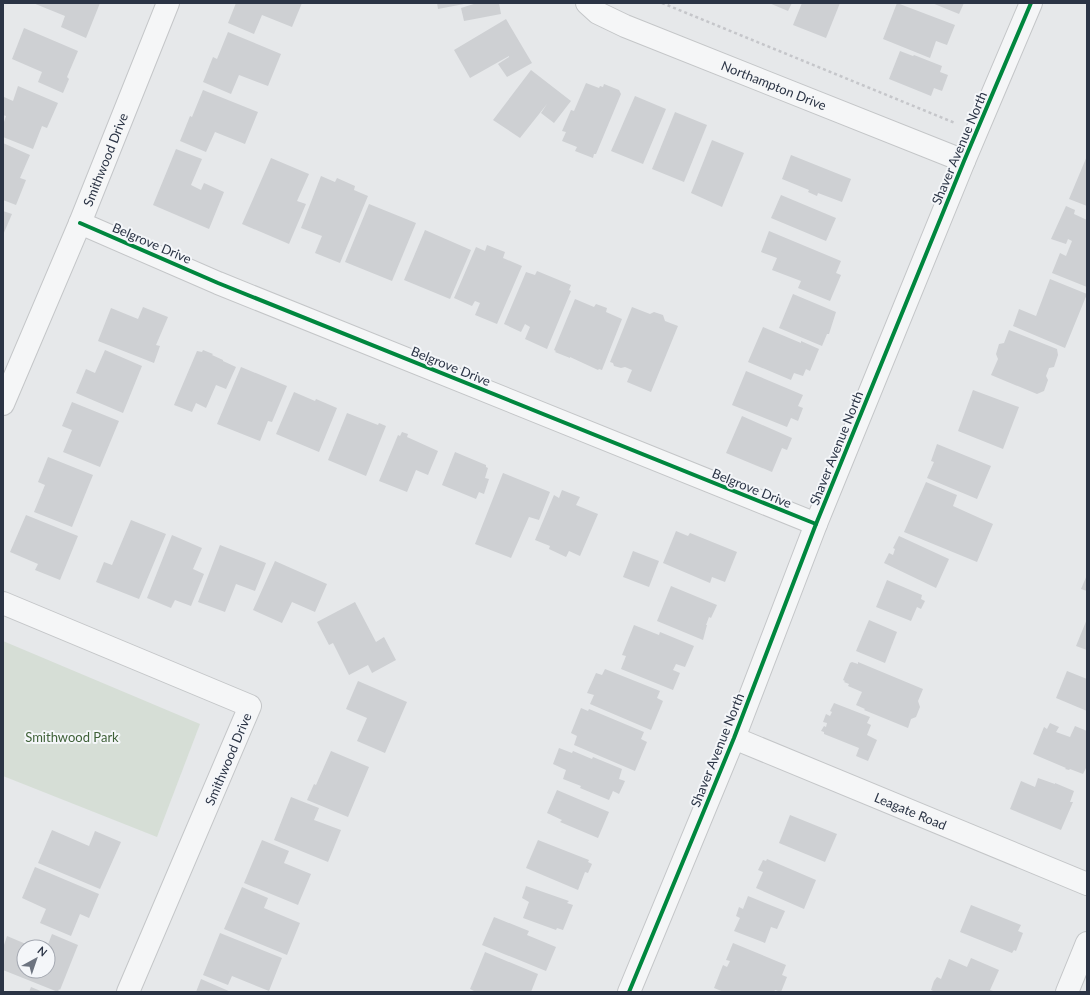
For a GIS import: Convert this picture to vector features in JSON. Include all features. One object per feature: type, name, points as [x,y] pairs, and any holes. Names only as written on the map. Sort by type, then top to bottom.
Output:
[{"type":"street","name":"Smithwood Drive","points":[[3,404],[80,223],[168,3]]},
{"type":"street","name":"Northampton Drive","points":[[587,3],[598,12],[625,26],[964,161]]},
{"type":"street","name":"Shaver Avenue North","points":[[628,992],[734,738],[816,524],[964,161],[1031,3]]},
{"type":"street","name":"Belgrove Drive","points":[[80,223],[218,283],[816,524]]},
{"type":"street","name":"Smithwood Drive","points":[[3,603],[250,706],[128,992]]},
{"type":"street","name":"Leagate Road","points":[[734,738],[1087,884]]},
{"type":"street","points":[[1067,992],[1087,943]]},
{"type":"path","points":[[662,3],[958,124]]},
{"type":"green space","name":"Smithwood Park","points":[[3,641],[200,724],[157,837],[3,776]]},
{"type":"building","points":[[33,3],[100,3],[86,38],[61,27],[65,16]]},
{"type":"building","points":[[236,3],[302,3],[292,27],[262,15],[254,34],[228,23]]},
{"type":"building","points":[[437,3],[464,3],[464,4],[438,9]]},
{"type":"building","points":[[477,3],[499,3],[501,14],[464,21],[461,8]]},
{"type":"building","points":[[769,3],[792,3],[788,11]]},
{"type":"building","points":[[802,3],[840,3],[826,38],[793,25]]},
{"type":"building","points":[[897,3],[955,25],[947,45],[936,41],[930,58],[883,39]]},
{"type":"building","points":[[932,3],[964,3],[959,14]]},
{"type":"building","points":[[506,19],[532,63],[507,77],[498,64],[509,56],[470,78],[454,50]]},
{"type":"building","points":[[24,28],[78,51],[67,77],[69,79],[63,93],[38,82],[42,72],[12,59]]},
{"type":"building","points":[[228,32],[281,54],[268,86],[239,75],[231,94],[203,82],[213,57],[217,59]]},
{"type":"building","points":[[900,51],[942,66],[940,72],[948,75],[942,91],[934,88],[931,96],[889,79]]},
{"type":"building","points":[[531,70],[571,101],[554,123],[541,113],[547,104],[520,138],[493,120]]},
{"type":"building","points":[[586,83],[599,88],[600,86],[603,87],[604,84],[619,90],[621,94],[593,158],[575,151],[577,147],[562,141],[566,132],[562,131],[571,110],[574,111]]},
{"type":"building","points":[[18,86],[58,103],[47,128],[42,126],[33,149],[3,137],[3,125],[6,116],[3,115],[3,99],[4,97],[13,101]]},
{"type":"building","points":[[203,90],[258,112],[245,144],[215,132],[206,152],[180,141]]},
{"type":"building","points":[[635,96],[666,109],[643,164],[611,151]]},
{"type":"building","points":[[675,112],[707,125],[684,182],[652,169]]},
{"type":"building","points":[[712,140],[744,153],[722,207],[691,193]]},
{"type":"building","points":[[3,143],[30,155],[20,178],[26,180],[16,205],[3,200]]},
{"type":"building","points":[[176,149],[202,159],[191,185],[201,190],[204,183],[224,192],[209,229],[153,205]]},
{"type":"building","points":[[791,155],[851,179],[842,202],[818,193],[817,196],[808,192],[809,190],[782,179]]},
{"type":"building","points":[[1087,156],[1087,206],[1069,199]]},
{"type":"building","points":[[271,158],[309,174],[297,201],[306,204],[289,244],[242,224]]},
{"type":"building","points":[[321,176],[335,182],[337,178],[355,186],[354,190],[368,196],[340,263],[315,253],[322,236],[301,228]]},
{"type":"building","points":[[781,195],[836,218],[826,241],[771,218]]},
{"type":"building","points":[[369,204],[416,223],[392,281],[345,262]]},
{"type":"building","points":[[1066,206],[1075,210],[1074,214],[1087,220],[1087,287],[1052,273],[1060,253],[1066,256],[1072,241],[1068,239],[1066,244],[1051,239]]},
{"type":"building","points":[[3,211],[12,214],[3,235]]},
{"type":"building","points":[[425,230],[471,250],[450,299],[404,280]]},
{"type":"building","points":[[769,231],[841,261],[836,273],[841,275],[830,301],[798,288],[801,281],[772,270],[777,258],[761,252]]},
{"type":"building","points":[[487,245],[505,252],[503,258],[522,266],[497,324],[475,315],[480,303],[475,301],[472,306],[454,298],[476,247],[485,251]]},
{"type":"building","points":[[537,271],[571,285],[569,290],[571,291],[547,349],[525,339],[530,327],[525,324],[521,332],[504,324],[526,272],[535,275]]},
{"type":"building","points":[[1050,279],[1087,294],[1065,348],[1013,326],[1019,309],[1036,316]]},
{"type":"building","points":[[793,294],[836,312],[829,334],[827,334],[822,346],[779,328]]},
{"type":"building","points":[[575,299],[594,307],[596,304],[607,308],[606,312],[622,319],[602,370],[598,370],[555,352],[556,351],[554,350]]},
{"type":"building","points":[[143,307],[168,317],[156,345],[160,346],[154,363],[98,341],[111,308],[138,319]]},
{"type":"building","points":[[632,307],[650,314],[654,312],[663,315],[665,321],[678,326],[651,392],[627,382],[632,370],[625,367],[621,368],[614,366],[613,363],[610,362]]},
{"type":"building","points":[[763,327],[819,349],[810,371],[806,369],[803,376],[794,373],[791,380],[748,362]]},
{"type":"building","points":[[1009,330],[1057,349],[1058,355],[1054,367],[1049,368],[1046,376],[1048,380],[1044,391],[1037,394],[991,375],[998,359],[996,354],[999,344],[1004,343]]},
{"type":"building","points":[[105,350],[142,366],[123,413],[76,393],[86,369],[95,373]]},
{"type":"building","points":[[203,350],[236,367],[226,389],[216,385],[206,408],[196,403],[192,412],[174,405],[197,351],[202,352]]},
{"type":"building","points":[[241,367],[287,386],[272,422],[268,421],[260,441],[217,424]]},
{"type":"building","points":[[746,371],[803,395],[798,406],[803,408],[798,421],[791,418],[787,427],[732,405]]},
{"type":"building","points":[[973,390],[1019,407],[1003,449],[958,431]]},
{"type":"building","points":[[294,392],[337,408],[319,452],[276,434]]},
{"type":"building","points":[[72,402],[119,421],[100,467],[63,452],[72,430],[62,426]]},
{"type":"building","points":[[347,413],[378,425],[379,423],[386,426],[366,476],[328,460]]},
{"type":"building","points":[[742,416],[792,438],[787,450],[782,448],[772,472],[726,453]]},
{"type":"building","points":[[402,432],[408,434],[407,437],[438,451],[428,475],[416,470],[407,492],[379,481],[398,435],[400,436]]},
{"type":"building","points":[[937,444],[991,466],[977,499],[927,478],[934,462],[931,461]]},
{"type":"building","points":[[455,452],[486,465],[488,468],[485,478],[489,479],[484,494],[479,492],[476,499],[442,485]]},
{"type":"building","points":[[48,457],[93,475],[72,527],[34,512],[45,485],[38,482]]},
{"type":"building","points":[[503,473],[550,492],[539,520],[529,517],[511,558],[475,544]]},
{"type":"building","points":[[926,482],[957,495],[953,506],[993,524],[977,562],[904,532]]},
{"type":"building","points":[[562,490],[580,497],[576,505],[598,514],[580,556],[569,551],[566,557],[549,549],[550,546],[535,540],[554,495],[559,498]]},
{"type":"building","points":[[26,515],[78,536],[60,580],[35,570],[38,564],[10,552]]},
{"type":"building","points":[[131,520],[166,534],[139,599],[96,582],[104,562],[112,565]]},
{"type":"building","points":[[676,531],[688,536],[690,533],[737,552],[725,582],[712,577],[710,583],[663,563]]},
{"type":"building","points":[[172,535],[202,548],[193,569],[204,574],[191,606],[175,600],[171,608],[147,598]]},
{"type":"building","points":[[899,536],[949,559],[936,588],[884,563],[889,553],[893,555],[895,549],[893,548]]},
{"type":"building","points":[[220,545],[266,563],[255,591],[236,584],[225,612],[198,602]]},
{"type":"building","points":[[633,551],[659,561],[649,587],[623,577]]},
{"type":"building","points":[[275,561],[327,584],[315,612],[292,602],[282,623],[253,610]]},
{"type":"building","points":[[1087,575],[1087,591],[1081,589]]},
{"type":"building","points":[[887,580],[922,595],[921,599],[925,601],[921,609],[917,607],[911,621],[876,607]]},
{"type":"building","points":[[671,586],[717,605],[711,618],[709,617],[703,640],[657,621]]},
{"type":"building","points":[[355,602],[376,642],[384,637],[396,660],[372,673],[368,665],[349,675],[333,643],[329,645],[317,622]]},
{"type":"building","points":[[1087,619],[1087,650],[1076,646]]},
{"type":"building","points":[[869,620],[897,632],[885,663],[856,651]]},
{"type":"building","points":[[634,625],[659,635],[660,632],[694,646],[685,667],[676,664],[673,670],[680,673],[673,690],[621,669],[626,656],[622,655]]},
{"type":"building","points":[[852,662],[858,664],[858,662],[923,689],[918,701],[920,707],[916,717],[911,719],[908,728],[864,710],[865,709],[856,705],[862,692],[848,686],[849,684],[843,680],[850,663]]},
{"type":"building","points":[[605,669],[660,691],[657,698],[663,701],[651,730],[590,704],[594,695],[587,693],[596,673],[602,675]]},
{"type":"building","points":[[1067,671],[1087,679],[1087,711],[1056,698]]},
{"type":"building","points":[[358,681],[407,702],[385,753],[357,741],[367,718],[346,709]]},
{"type":"building","points":[[834,703],[870,717],[867,723],[871,725],[867,735],[877,740],[868,761],[856,756],[859,748],[824,734],[824,732],[821,731],[824,726],[826,727],[827,723],[823,722],[826,714],[830,716],[832,712],[830,711]]},
{"type":"building","points":[[581,708],[588,711],[589,709],[644,732],[641,739],[647,742],[635,771],[574,745],[577,736],[571,733]]},
{"type":"building","points":[[1050,723],[1059,727],[1056,732],[1070,737],[1075,726],[1087,731],[1087,768],[1083,774],[1070,769],[1065,769],[1066,768],[1033,754],[1044,727],[1047,729]]},
{"type":"building","points":[[559,748],[572,753],[573,751],[592,759],[593,757],[622,769],[619,779],[625,781],[619,794],[613,791],[609,800],[563,779],[566,770],[553,764]]},
{"type":"building","points":[[331,751],[369,767],[348,817],[307,800],[314,784],[316,785]]},
{"type":"building","points":[[1038,778],[1074,791],[1070,802],[1073,802],[1061,830],[1010,809],[1021,781],[1035,787]]},
{"type":"building","points":[[557,790],[609,812],[598,838],[560,822],[562,820],[547,813]]},
{"type":"building","points":[[291,797],[319,808],[314,820],[341,830],[328,862],[274,840]]},
{"type":"building","points":[[790,815],[837,834],[825,862],[779,843]]},
{"type":"building","points":[[52,830],[89,846],[95,831],[121,842],[100,889],[38,863]]},
{"type":"building","points":[[262,840],[289,851],[284,863],[311,874],[298,905],[244,883]]},
{"type":"building","points":[[538,840],[589,860],[588,862],[592,864],[588,873],[585,872],[578,890],[526,868]]},
{"type":"building","points":[[767,859],[816,880],[804,909],[756,888],[763,872],[758,870],[763,860],[766,861]]},
{"type":"building","points":[[35,867],[99,894],[89,918],[80,914],[71,936],[40,923],[46,909],[22,898]]},
{"type":"building","points":[[526,886],[569,901],[567,903],[573,905],[563,930],[557,928],[556,930],[523,918],[529,902],[522,898]]},
{"type":"building","points":[[242,887],[268,898],[264,908],[300,923],[287,955],[224,929]]},
{"type":"building","points":[[748,896],[785,911],[777,929],[771,927],[765,943],[734,931],[740,918],[736,916],[739,907],[743,909]]},
{"type":"building","points":[[971,905],[1021,925],[1018,931],[1023,933],[1016,951],[1014,950],[1012,953],[960,932]]},
{"type":"building","points":[[494,917],[529,931],[527,935],[556,947],[546,971],[482,945]]},
{"type":"building","points":[[220,933],[282,958],[269,991],[232,976],[228,985],[203,975]]},
{"type":"building","points":[[52,934],[78,945],[58,992],[26,979],[56,979],[56,939],[50,939]]},
{"type":"building","points":[[7,936],[16,940],[16,975],[3,970],[3,948]]},
{"type":"building","points":[[733,943],[786,965],[782,975],[787,977],[781,992],[775,990],[774,992],[724,992],[714,988],[723,965],[727,967],[730,961],[726,960]]},
{"type":"building","points":[[485,952],[538,974],[531,992],[476,992],[470,989]]},
{"type":"building","points":[[971,958],[999,970],[990,990],[993,991],[992,992],[935,992],[931,990],[937,977],[941,979],[949,959],[967,967]]},
{"type":"building","points":[[201,979],[231,992],[196,992]]},
{"type":"building","points":[[31,987],[43,992],[29,992]]},
{"type":"cycle path","points":[[629,992],[734,738],[816,524],[964,161],[1031,3]]},
{"type":"cycle path","points":[[80,223],[218,283],[816,524]]}]
